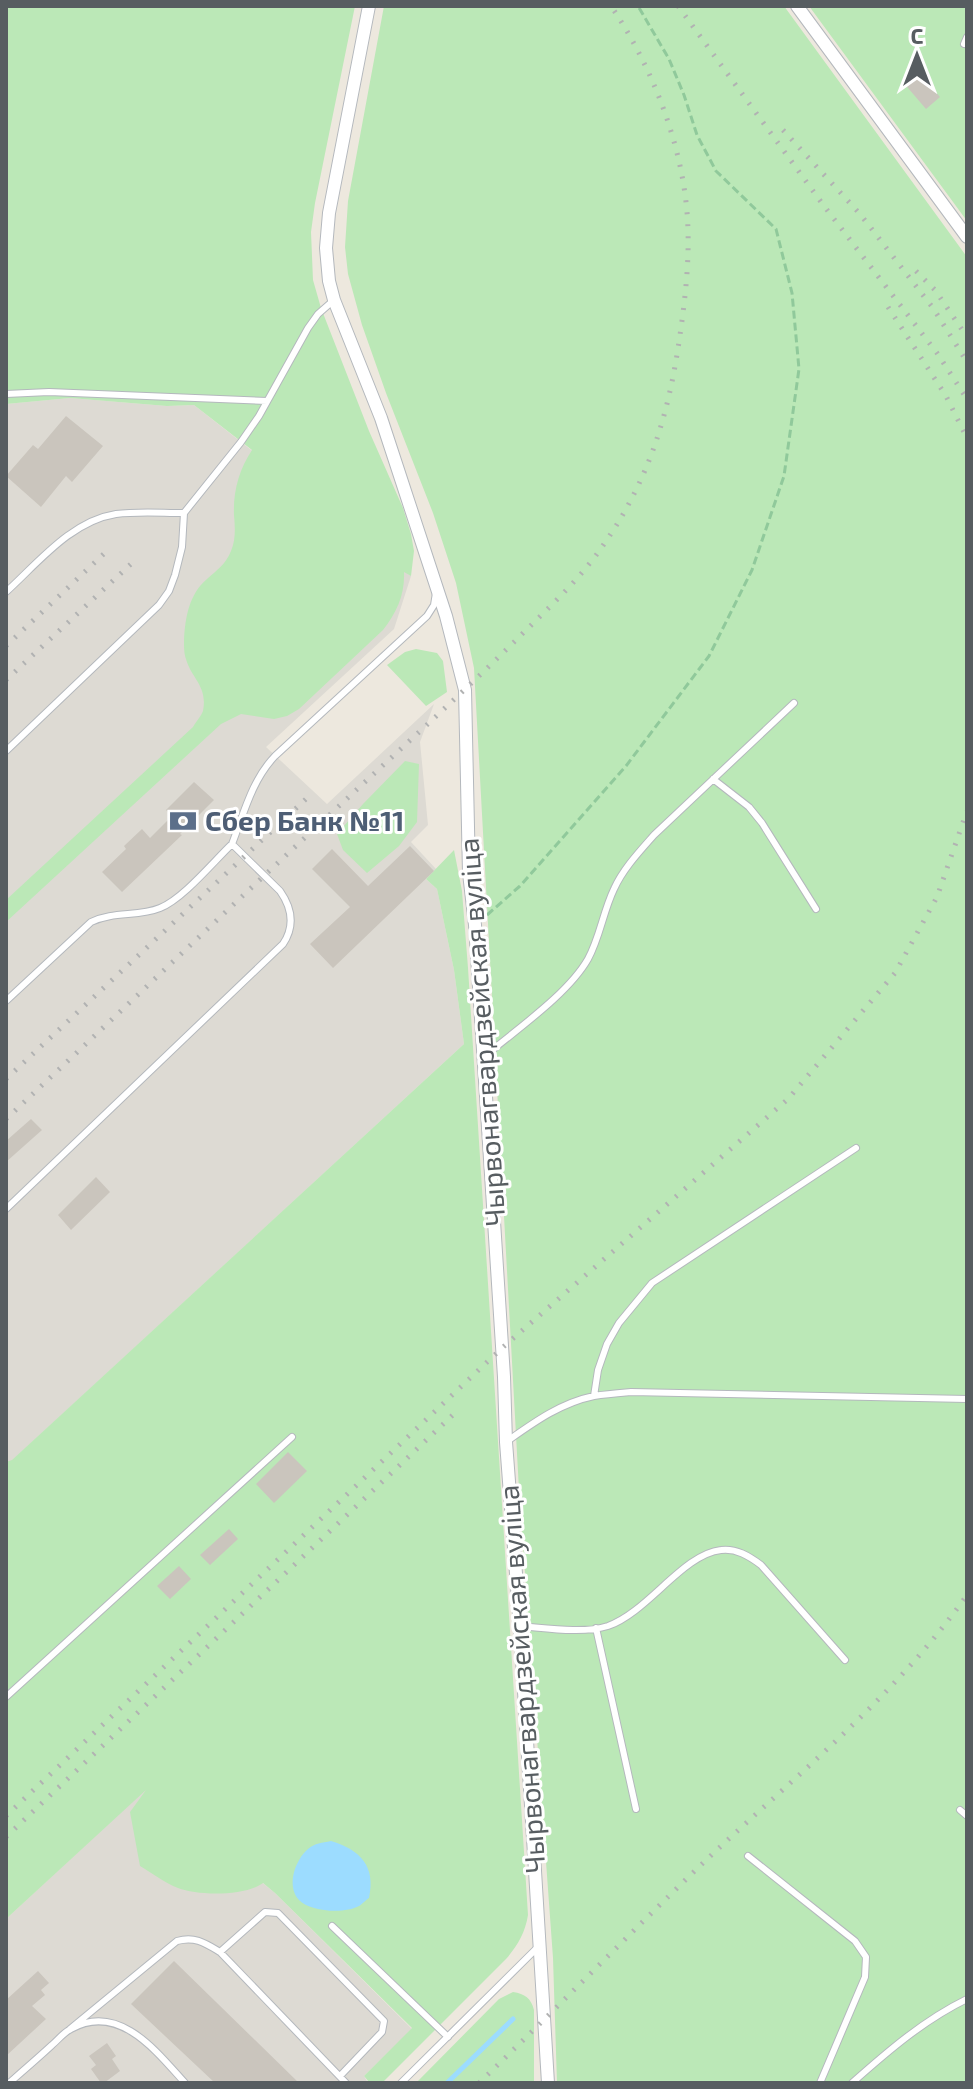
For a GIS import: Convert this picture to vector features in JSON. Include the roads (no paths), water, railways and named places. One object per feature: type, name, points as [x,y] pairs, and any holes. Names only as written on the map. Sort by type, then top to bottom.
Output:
[{"type":"street","name":"Чырвонагвардзейская вуліца","points":[[369,6],[327,231],[327,264],[334,300],[381,418],[437,589],[465,690],[469,873],[475,925],[548,2083]]},
{"type":"street","points":[[797,6],[967,237]]},
{"type":"lane","points":[[6,751],[159,605],[175,575],[182,547],[184,513],[241,442],[308,328],[334,300]]},
{"type":"lane","points":[[6,394],[49,392],[267,401]]},
{"type":"lane","points":[[6,592],[67,536],[97,519],[113,514],[184,513]]},
{"type":"lane","points":[[6,1001],[91,922],[117,914],[149,911],[170,903],[232,844],[253,790],[267,765],[427,616],[434,605],[437,589]]},
{"type":"lane","points":[[483,1058],[574,978],[587,961],[614,890],[625,870],[654,835],[794,703]]},
{"type":"lane","points":[[713,779],[749,807],[762,823],[816,909]]},
{"type":"lane","points":[[6,1209],[288,936],[291,917],[286,899],[232,844]]},
{"type":"lane","points":[[594,1396],[598,1370],[607,1344],[619,1323],[652,1283],[856,1148]]},
{"type":"lane","points":[[506,1442],[550,1412],[568,1404],[594,1396],[631,1392],[967,1399]]},
{"type":"lane","points":[[6,1697],[292,1437]]},
{"type":"lane","points":[[520,1626],[588,1630],[606,1627],[639,1609],[692,1562],[721,1550],[735,1551],[761,1565],[845,1660]]},
{"type":"lane","points":[[596,1628],[636,1809]]},
{"type":"lane","points":[[960,1810],[967,1816]]},
{"type":"lane","points":[[748,1856],[855,1941],[866,1957],[865,1977],[820,2083]]},
{"type":"lane","points":[[220,1952],[265,1912],[278,1913],[384,2021],[382,2032],[340,2076]]},
{"type":"lane","points":[[332,1926],[448,2037]]},
{"type":"lane","points":[[9,2083],[177,1941],[189,1938],[220,1952],[346,2083]]},
{"type":"lane","points":[[401,2083],[540,1946]]},
{"type":"lane","points":[[852,2083],[920,2027],[947,2008],[967,1999]]},
{"type":"lane","points":[[70,2029],[102,2022],[119,2024],[146,2042],[185,2083]]},
{"type":"water","points":[[331,1841],[351,1849],[368,1869],[369,1898],[353,1909],[337,1911],[311,1907],[299,1900],[293,1888],[294,1873],[303,1854],[311,1847]]},
{"type":"waterway","points":[[447,2083],[513,2019]]},
{"type":"railway","points":[[6,1119],[550,607],[594,558],[634,494],[655,444],[670,391],[685,296],[688,230],[681,171],[665,113],[641,57],[611,6]]},
{"type":"railway","points":[[678,6],[824,206],[937,353],[967,399]]},
{"type":"railway","points":[[783,130],[860,214],[933,308],[967,362]]},
{"type":"railway","points":[[916,271],[935,290],[967,337]]},
{"type":"railway","points":[[888,307],[946,396],[967,438]]},
{"type":"railway","points":[[6,646],[110,548]]},
{"type":"railway","points":[[6,680],[132,563]]},
{"type":"railway","points":[[6,1079],[307,798]]},
{"type":"railway","points":[[6,1816],[502,1348],[788,1099],[895,973],[937,897],[967,811]]},
{"type":"railway","points":[[6,1837],[456,1412]]},
{"type":"railway","points":[[479,2083],[704,1862],[876,1702],[938,1633],[967,1595]]},
{"type":"place","name":"Сбер Банк №11","points":[[183,821]]}]
